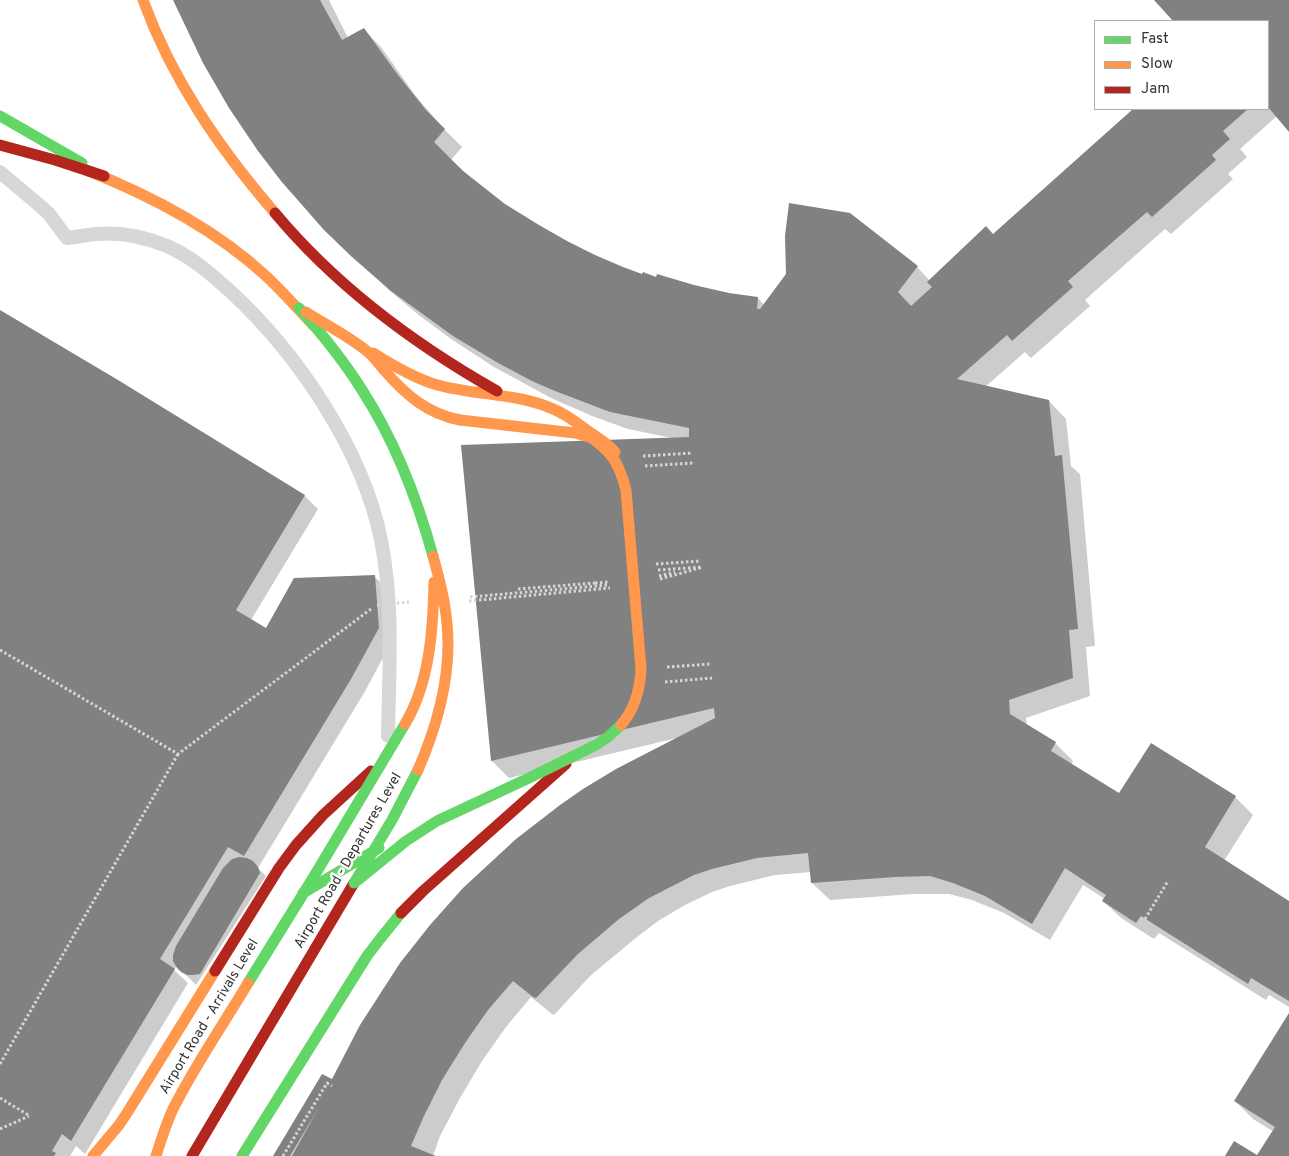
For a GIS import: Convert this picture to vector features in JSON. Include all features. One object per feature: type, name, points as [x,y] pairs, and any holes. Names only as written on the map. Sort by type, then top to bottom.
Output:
[{"type":"main road","points":[[143,0],[166,54],[187,94],[237,167],[291,233],[353,291],[394,325],[437,355],[507,397]]},
{"type":"main road","points":[[0,116],[104,176]]},
{"type":"main road","points":[[0,120],[51,159]]},
{"type":"main road","points":[[0,146],[51,159],[105,177],[172,209],[244,257],[299,308],[335,351],[356,381],[374,409],[395,450],[412,497],[423,560]]},
{"type":"main road","name":"Airport Road - Departures Level","points":[[0,146],[55,160],[104,176],[160,202],[210,232],[268,277],[322,334],[342,359],[377,412],[408,476],[420,509],[442,588],[448,635],[446,670],[439,708],[428,745],[415,778],[390,824],[192,1156]]},
{"type":"main road","points":[[299,308],[414,376],[451,389],[540,404],[551,408],[583,427],[611,447],[620,462],[626,490],[641,669],[640,685],[635,702],[627,717],[607,738],[523,781],[382,847],[303,893]]},
{"type":"main road","points":[[299,308],[367,351],[417,402],[437,414],[455,419],[575,433],[593,439],[620,462]]},
{"type":"main road","points":[[152,1152],[194,1073],[409,716],[423,681],[431,645],[435,560]]},
{"type":"main road","points":[[354,883],[416,834],[578,752],[621,728],[632,716],[641,700],[645,683],[634,568]]},
{"type":"main road","points":[[420,635],[424,576]]},
{"type":"main road","name":"Airport Road - Arrivals Level","points":[[152,1152],[356,800],[401,707]]},
{"type":"main road","points":[[241,1156],[370,949],[387,926],[426,885],[578,752]]},
{"type":"main road","points":[[93,1156],[128,1113],[290,852],[323,815],[371,771]]},
{"type":"lane","points":[[0,172],[43,209],[66,238],[97,234],[128,235],[147,239],[180,252],[212,275],[242,303],[273,335],[301,370],[328,411],[353,458],[375,515],[381,540],[389,613],[388,736]]},
{"type":"path","points":[[620,462],[693,453]]},
{"type":"path","points":[[620,462],[693,463]]},
{"type":"path","points":[[634,568],[701,561]]},
{"type":"path","points":[[634,568],[703,567]]},
{"type":"path","points":[[656,576],[703,567]]},
{"type":"path","points":[[611,585],[466,599],[637,585],[703,567]]},
{"type":"path","points":[[518,589],[595,583]]},
{"type":"path","points":[[0,1064],[178,754],[377,605],[417,601]]},
{"type":"path","points":[[0,650],[178,754]]},
{"type":"path","points":[[641,669],[711,664]]},
{"type":"path","points":[[645,683],[712,678]]},
{"type":"path","points":[[1145,919],[1168,881]]},
{"type":"path","points":[[282,1156],[327,1083],[332,1086]]},
{"type":"path","points":[[0,1098],[30,1116],[0,1130]]},
{"type":"building","points":[[173,0],[320,0],[342,40],[364,28],[426,110],[445,129],[434,142],[463,171],[505,204],[567,241],[623,267],[642,274],[643,272],[656,277],[657,274],[729,293],[758,297],[757,309],[760,309],[786,274],[785,236],[789,203],[850,213],[918,266],[898,292],[911,306],[932,287],[927,282],[986,226],[993,234],[1132,110],[1247,110],[1223,131],[1230,139],[1212,155],[1216,160],[1152,217],[1147,212],[1068,281],[1073,287],[1012,341],[1007,335],[957,379],[1049,400],[1055,456],[1062,455],[1078,629],[1069,630],[1073,678],[1009,700],[1010,714],[1056,742],[1051,751],[1119,793],[1151,743],[1236,796],[1205,847],[1289,901],[1289,1001],[1251,978],[1248,984],[1141,916],[1136,923],[1102,901],[1106,895],[1065,868],[1032,924],[985,896],[930,876],[811,883],[808,853],[757,858],[694,875],[649,898],[619,919],[578,954],[536,998],[513,981],[488,1010],[465,1043],[442,1080],[423,1118],[411,1146],[436,1156],[292,1156],[319,1107],[290,1156],[273,1156],[322,1074],[332,1079],[360,1025],[400,963],[463,888],[516,839],[583,789],[616,769],[715,718],[714,708],[491,761],[461,445],[689,437],[689,428],[610,412],[532,381],[453,336],[391,291],[324,230],[281,181],[229,108],[203,63]]},
{"type":"building","points":[[1154,0],[1289,0],[1289,132],[1269,108],[1269,20],[1172,20]]},
{"type":"building","points":[[0,310],[305,495],[236,610],[266,628],[294,578],[375,575],[379,628],[351,679],[244,856],[228,847],[160,959],[175,969],[71,1141],[62,1134],[52,1151],[56,1153],[54,1156],[0,1156]]},
{"type":"building","points":[[239,857],[253,861],[260,873],[200,974],[187,975],[177,968],[173,961],[176,946],[223,868],[232,859]]},
{"type":"building","points":[[1289,1013],[1289,1156],[1225,1156],[1234,1141],[1257,1155],[1275,1127],[1234,1101]]},
{"type":"traffic: fast","points":[[0,116],[82,163]]},
{"type":"traffic: fast","points":[[299,308],[348,369],[385,429],[412,491],[433,556]]},
{"type":"traffic: fast","points":[[248,983],[405,724]]},
{"type":"traffic: fast","points":[[358,880],[406,841],[437,821],[596,745],[621,725]]},
{"type":"traffic: fast","points":[[354,883],[392,820],[418,770]]},
{"type":"traffic: fast","points":[[303,893],[379,848]]},
{"type":"traffic: fast","points":[[242,1156],[367,956],[401,913]]},
{"type":"traffic: slow","points":[[143,0],[168,58],[199,112],[235,164],[275,213]]},
{"type":"traffic: slow","points":[[81,168],[131,189],[202,227],[246,258],[314,326]]},
{"type":"traffic: slow","points":[[306,312],[346,336],[368,352],[400,387],[418,402],[437,413],[460,420]]},
{"type":"traffic: slow","points":[[373,353],[410,374],[434,384],[464,391],[524,400],[553,409],[606,443],[615,452]]},
{"type":"traffic: slow","points":[[460,420],[575,433],[589,437]]},
{"type":"traffic: slow","points":[[593,439],[615,461],[626,490],[641,669],[636,699],[621,725]]},
{"type":"traffic: slow","points":[[418,770],[432,735],[442,699],[447,661],[446,615],[442,589],[433,556]]},
{"type":"traffic: slow","points":[[405,724],[420,691],[425,673],[433,619],[434,582]]},
{"type":"traffic: slow","points":[[93,1156],[127,1113],[215,971]]},
{"type":"traffic: slow","points":[[156,1156],[173,1109],[248,983]]},
{"type":"traffic: jam","points":[[0,145],[104,176]]},
{"type":"traffic: jam","points":[[275,213],[324,265],[378,312],[436,354],[497,391]]},
{"type":"traffic: jam","points":[[401,913],[423,891],[566,764]]},
{"type":"traffic: jam","points":[[215,971],[279,868],[296,845],[323,815],[371,771]]},
{"type":"traffic: jam","points":[[192,1156],[354,883]]}]
